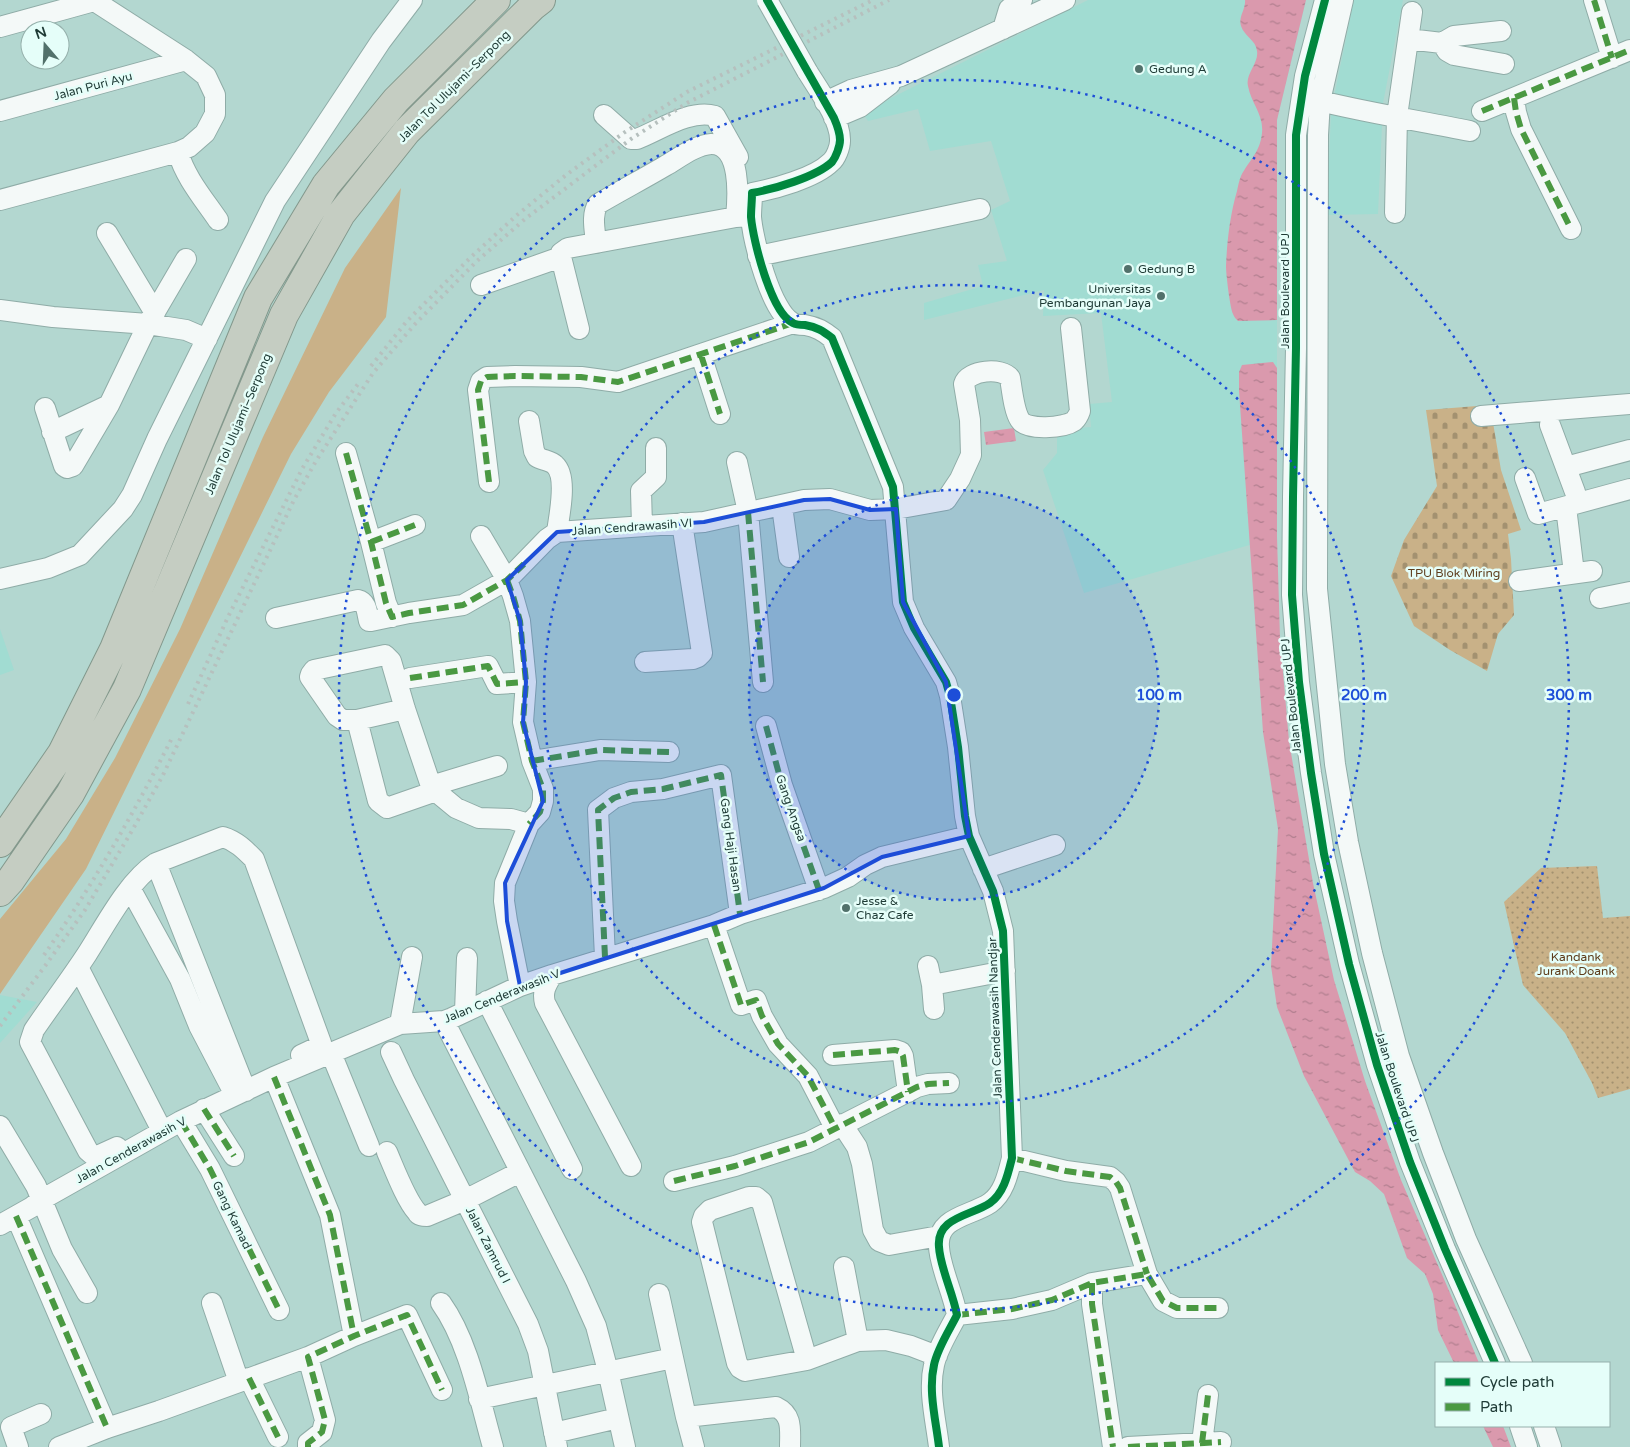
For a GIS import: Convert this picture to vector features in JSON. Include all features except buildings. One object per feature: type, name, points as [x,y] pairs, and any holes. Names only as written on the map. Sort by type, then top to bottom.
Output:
[{"type":"highway","points":[[0,843],[62,753],[114,650],[254,307],[263,290],[326,185],[396,100],[496,0]]},
{"type":"highway","name":"Jalan Tol Ulujami–Serpong","points":[[0,892],[10,881],[70,794],[127,689],[284,315],[341,214],[407,131],[541,0]]},
{"type":"street","points":[[0,27],[94,0],[186,60],[206,76],[216,95],[215,114],[205,133],[189,147],[178,152],[0,200]]},
{"type":"street","points":[[0,579],[48,568],[80,555],[123,509],[275,201],[381,41],[412,0]]},
{"type":"street","points":[[752,194],[771,190],[812,174],[832,162],[840,141],[830,110],[767,0]]},
{"type":"street","points":[[1003,29],[1009,9],[1022,0]]},
{"type":"street","points":[[830,110],[860,107],[901,76],[1065,0]]},
{"type":"street","name":"Jalan Boulevard UPJ","points":[[1325,0],[1305,76],[1296,135],[1296,348],[1292,595],[1298,682],[1324,854],[1349,964],[1377,1065],[1410,1162],[1445,1249],[1496,1362]]},
{"type":"street","name":"Jalan Boulevard UPJ","points":[[1343,0],[1320,101],[1318,135],[1317,589],[1335,764],[1348,842],[1372,954],[1399,1056],[1432,1153],[1466,1239],[1522,1362]]},
{"type":"street","points":[[1482,112],[1621,54],[1594,0]]},
{"type":"street","points":[[1395,213],[1397,116],[1412,12]]},
{"type":"street","points":[[1408,39],[1442,43],[1454,36],[1500,31]]},
{"type":"street","points":[[1442,43],[1447,51],[1454,55],[1504,64]]},
{"type":"street","name":"Jalan Puri Ayu","points":[[0,111],[186,60]]},
{"type":"street","points":[[1514,98],[1520,129],[1571,228]]},
{"type":"street","points":[[1320,101],[1470,131]]},
{"type":"street","points":[[604,115],[632,138],[637,139],[693,116],[705,114],[715,116],[732,145],[752,194],[744,216]]},
{"type":"street","points":[[489,482],[478,390],[480,381],[488,377],[515,376],[581,377],[618,382],[793,323],[782,313],[770,290],[744,216],[735,170],[730,156],[724,149],[716,145],[710,144],[700,147],[682,156],[598,204],[594,210],[596,243]]},
{"type":"street","points":[[178,152],[189,178],[218,220]]},
{"type":"street","points":[[758,256],[980,209]]},
{"type":"street","points":[[579,329],[561,252],[568,248],[744,216]]},
{"type":"street","points":[[107,233],[152,319]]},
{"type":"street","points":[[481,285],[561,257]]},
{"type":"street","points":[[45,408],[64,466],[67,468],[73,466],[76,464],[109,404],[152,319],[186,259]]},
{"type":"street","points":[[0,310],[53,318],[152,319],[207,339]]},
{"type":"street","name":"Jalan Cenderawasih Nandjar","points":[[793,323],[815,327],[832,338],[893,487],[903,602],[914,628],[946,682],[958,747],[965,816],[969,836],[993,891],[1003,931],[1012,1158],[1007,1180],[990,1203],[947,1224],[939,1236]]},
{"type":"street","name":"Jalan Cendrawasih VI","points":[[276,618],[358,600],[365,604],[369,621],[463,605],[506,580],[547,539],[557,532],[704,522],[804,500],[830,499],[870,510],[896,509],[946,500],[960,479],[971,455],[970,420],[964,384],[969,376],[988,372],[1007,374],[1010,378],[1017,414],[1020,421],[1025,425],[1055,427],[1074,420],[1080,411],[1071,328]]},
{"type":"street","points":[[1296,348],[1318,349]]},
{"type":"street","points":[[701,354],[720,414]]},
{"type":"street","points":[[52,432],[109,404]]},
{"type":"street","points":[[1481,416],[1630,404]]},
{"type":"street","points":[[529,421],[534,451],[537,457],[554,464],[561,477],[562,484],[557,532]]},
{"type":"street","points":[[1519,581],[1583,572],[1566,467],[1550,425]]},
{"type":"street","points":[[642,526],[641,491],[656,477],[656,448]]},
{"type":"street","points":[[1566,467],[1630,450]]},
{"type":"street","points":[[346,454],[386,603],[392,617]]},
{"type":"street","points":[[737,462],[748,512],[763,682]]},
{"type":"street","points":[[1525,478],[1538,514],[1570,499],[1630,489]]},
{"type":"street","points":[[782,506],[789,558]]},
{"type":"street","points":[[645,662],[693,659],[702,653],[682,523]]},
{"type":"street","points":[[371,542],[415,525]]},
{"type":"street","points":[[481,536],[506,580],[520,621],[526,682],[523,722],[532,761],[542,789],[543,801],[540,812],[530,824],[505,883],[504,901],[520,986]]},
{"type":"street","points":[[1600,598],[1630,592]]},
{"type":"street","points":[[405,709],[357,720],[343,720],[338,716],[310,677],[311,674],[314,670],[385,655],[391,661],[432,789],[456,808],[480,818],[511,820],[530,824]]},
{"type":"street","points":[[410,678],[488,666],[497,684],[526,682]]},
{"type":"street","points":[[357,720],[378,801],[386,808],[432,789],[498,766]]},
{"type":"street","name":"Gang Angsa","points":[[766,726],[782,785],[819,890]]},
{"type":"street","points":[[532,761],[600,750],[669,752]]},
{"type":"street","name":"Gang Haji Hasan","points":[[605,958],[598,810],[614,798],[631,792],[664,789],[721,776],[740,914]]},
{"type":"street","name":"Jalan Cenderawasih V","points":[[8,1220],[238,1088],[274,1076],[400,1024],[444,1021],[520,986],[819,890],[848,877],[865,865],[882,857],[969,836]]},
{"type":"street","points":[[223,837],[242,846],[254,859],[321,1043],[318,1048],[238,1088],[158,1124],[98,1156],[92,1156],[30,1042],[34,1030],[130,888],[148,868],[156,863],[223,837]]},
{"type":"street","points":[[983,869],[1055,845]]},
{"type":"street","points":[[156,863],[199,971],[218,1044],[238,1088]]},
{"type":"street","points":[[130,888],[180,979],[199,1026],[218,1044]]},
{"type":"street","points":[[714,925],[741,1005],[756,1000],[762,1016],[778,1044],[808,1076],[838,1126],[857,1147],[862,1164],[873,1230],[879,1242],[889,1245],[939,1236],[939,1248],[957,1315],[934,1364],[932,1383],[934,1411],[940,1447]]},
{"type":"street","points":[[400,1024],[412,957]]},
{"type":"street","points":[[464,1012],[467,958]]},
{"type":"street","points":[[928,966],[934,1009]]},
{"type":"street","points":[[78,967],[158,1124]]},
{"type":"street","points":[[180,979],[199,971]]},
{"type":"street","points":[[932,985],[1004,971]]},
{"type":"street","points":[[552,975],[544,990],[545,1003],[631,1166]]},
{"type":"street","points":[[487,1001],[572,1169]]},
{"type":"street","points":[[444,1021],[576,1281],[596,1326],[625,1447]]},
{"type":"street","points":[[832,1055],[895,1050],[901,1052],[908,1092]]},
{"type":"street","name":"Jalan Zamrud I","points":[[391,1052],[528,1324],[538,1351],[556,1440]]},
{"type":"street","points":[[331,1053],[378,1149],[418,1214],[427,1216],[465,1200],[520,1172]]},
{"type":"street","points":[[274,1076],[330,1215],[354,1336]]},
{"type":"street","points":[[674,1181],[735,1166],[784,1151],[809,1142],[908,1092],[928,1084],[949,1083]]},
{"type":"street","points":[[204,1109],[234,1156]]},
{"type":"street","name":"Gang Kamad","points":[[181,1121],[210,1170],[279,1310]]},
{"type":"street","points":[[0,1126],[36,1186],[62,1249],[87,1294]]},
{"type":"street","points":[[1012,1158],[1066,1171],[1110,1177],[1120,1188],[1147,1274],[1163,1301],[1177,1308],[1218,1308]]},
{"type":"street","points":[[807,1360],[762,1202],[748,1196],[710,1210],[704,1216],[702,1222],[737,1363],[740,1368],[745,1371],[807,1360],[858,1340],[886,1340],[911,1346],[937,1356]]},
{"type":"street","points":[[8,1220],[107,1428]]},
{"type":"street","points":[[844,1267],[858,1340]]},
{"type":"street","points":[[957,1315],[1012,1309],[1052,1300],[1092,1284],[1147,1274]]},
{"type":"street","points":[[1092,1284],[1094,1318],[1113,1447]]},
{"type":"street","points":[[659,1294],[694,1447]]},
{"type":"street","points":[[212,1303],[244,1380],[278,1437]]},
{"type":"street","points":[[441,1304],[452,1320],[469,1362],[493,1447]]},
{"type":"street","points":[[59,1447],[107,1428],[308,1357],[407,1315],[442,1390]]},
{"type":"street","points":[[308,1357],[325,1420],[322,1432],[308,1442],[308,1447]]},
{"type":"street","points":[[479,1399],[673,1358]]},
{"type":"street","points":[[1128,1447],[1212,1443],[1208,1395]]},
{"type":"street","points":[[686,1417],[776,1406],[784,1410],[788,1416],[790,1447]]},
{"type":"street","points":[[18,1447],[10,1427],[41,1414]]},
{"type":"street","points":[[556,1440],[618,1418]]},
{"type":"street","points":[[1520,1427],[1527,1447]]},
{"type":"street","points":[[1544,1427],[1551,1447]]},
{"type":"highlighted area","points":[[830,499],[870,510],[896,509],[903,602],[946,682],[969,836],[882,857],[824,888],[520,986],[507,921],[505,883],[543,801],[523,722],[526,682],[520,621],[507,580],[557,532],[704,522],[804,500]]},
{"type":"shaded area","name":"Universitas Pembangunan Jaya","points":[[1088,0],[1306,0],[1277,120],[1277,537],[1084,593],[1043,470],[1057,453],[1057,430],[1091,427],[1089,404],[1112,402],[1101,313],[1043,316],[1044,290],[924,320],[924,303],[983,286],[978,265],[1007,261],[991,210],[1010,201],[991,141],[930,151],[918,109],[868,121],[864,115],[891,98]]},
{"type":"shaded area","points":[[1354,0],[1403,0],[1383,103],[1378,214],[1327,215],[1331,111]]},
{"type":"shaded area","points":[[0,629],[14,670],[0,675]]},
{"type":"shaded area","points":[[0,995],[37,1002],[0,1043]]},
{"type":"green space","points":[[401,188],[386,317],[329,392],[291,454],[86,869],[0,994],[0,919],[66,839],[115,758],[180,629],[263,437],[345,268]]},
{"type":"green space","name":"TPU Blok Miring","points":[[1490,405],[1501,470],[1521,530],[1508,534],[1514,615],[1498,634],[1487,671],[1450,650],[1414,626],[1391,576],[1404,540],[1437,486],[1426,410]]},
{"type":"green space","name":"Kandank Jurank Doank","points":[[1597,866],[1603,918],[1630,916],[1630,1089],[1598,1098],[1565,1033],[1523,985],[1504,902],[1541,868]]},
{"type":"water","points":[[1245,0],[1306,0],[1277,120],[1277,320],[1238,321],[1232,311],[1229,298],[1226,257],[1232,209],[1241,176],[1257,151],[1262,133],[1261,120],[1248,86],[1248,77],[1256,60],[1257,51],[1255,44],[1245,33],[1240,23]]},
{"type":"water","points":[[1273,362],[1277,368],[1277,537],[1280,638],[1289,741],[1313,883],[1334,980],[1365,1081],[1401,1180],[1479,1362],[1454,1362],[1438,1330],[1433,1294],[1425,1274],[1407,1258],[1384,1194],[1370,1181],[1355,1172],[1304,1076],[1277,1007],[1271,966],[1278,829],[1263,732],[1239,391],[1239,372],[1242,365]]},
{"type":"water","points":[[1014,428],[1016,441],[986,445],[984,432]]},
{"type":"water","points":[[1483,1427],[1503,1427],[1511,1447],[1493,1447]]},
{"type":"railway","points":[[371,366],[407,321],[471,257],[517,215],[566,175],[625,132],[687,92],[873,0]]},
{"type":"railway","points":[[0,1026],[85,910],[133,829],[163,775],[294,500],[316,461],[373,373],[416,323],[477,261],[525,219],[631,139],[687,103],[889,0]]},
{"type":"railway","points":[[188,704],[228,617],[302,469],[336,413],[358,384]]},
{"type":"railway","points":[[44,955],[112,849],[172,738]]},
{"type":"marked path","points":[[1594,0],[1612,58]]},
{"type":"marked path","points":[[1482,111],[1630,50]]},
{"type":"marked path","points":[[1514,98],[1521,129],[1571,229]]},
{"type":"marked path","points":[[489,482],[478,390],[481,381],[487,377],[581,377],[618,382],[793,323]]},
{"type":"marked path","points":[[701,355],[720,414]]},
{"type":"marked path","points":[[346,453],[386,603],[392,617],[463,605],[507,580],[524,564]]},
{"type":"marked path","points":[[748,512],[763,682]]},
{"type":"marked path","points":[[371,542],[415,525]]},
{"type":"marked path","points":[[507,580],[520,621],[526,682],[523,722],[532,761],[543,789],[543,801],[540,812],[529,824]]},
{"type":"marked path","points":[[410,678],[488,666],[497,684],[526,682]]},
{"type":"marked path","points":[[766,726],[782,785],[819,890]]},
{"type":"marked path","points":[[532,761],[600,750],[669,752]]},
{"type":"marked path","points":[[605,957],[598,810],[614,798],[631,792],[663,789],[721,775],[740,914]]},
{"type":"marked path","points":[[714,925],[741,1005],[756,1000],[762,1016],[778,1044],[808,1076],[835,1128]]},
{"type":"marked path","points":[[833,1055],[895,1050],[901,1052],[908,1092]]},
{"type":"marked path","points":[[274,1077],[330,1215],[354,1336]]},
{"type":"marked path","points":[[674,1181],[735,1166],[809,1142],[917,1087],[928,1084],[949,1083]]},
{"type":"marked path","points":[[204,1109],[234,1156]]},
{"type":"marked path","points":[[181,1121],[210,1169],[279,1310]]},
{"type":"marked path","points":[[1012,1158],[1066,1171],[1110,1177],[1116,1182],[1120,1188],[1147,1274]]},
{"type":"marked path","points":[[16,1216],[107,1428]]},
{"type":"marked path","points":[[957,1315],[1012,1309],[1052,1300],[1092,1283],[1147,1274],[1163,1301],[1177,1308],[1218,1308]]},
{"type":"marked path","points":[[1092,1283],[1092,1304],[1113,1447]]},
{"type":"marked path","points":[[308,1447],[308,1443],[322,1432],[325,1420],[308,1357],[354,1336],[407,1315],[442,1390]]},
{"type":"marked path","points":[[249,1378],[278,1437]]},
{"type":"marked path","points":[[1202,1443],[1208,1395]]},
{"type":"marked path","points":[[1128,1447],[1221,1442]]},
{"type":"cycle path","points":[[767,0],[834,118],[840,140],[839,148],[832,162],[816,173],[772,189],[752,193],[752,228],[759,258],[777,305],[785,317],[794,324],[816,328],[832,338],[893,487],[903,602],[914,628],[946,682],[958,747],[965,816],[969,836],[993,891],[1003,931],[1012,1158],[1005,1183],[995,1199],[949,1223],[943,1229],[940,1237],[940,1255],[957,1315],[938,1352],[932,1375],[932,1396],[939,1447]]},
{"type":"cycle path","points":[[1325,0],[1305,76],[1296,135],[1296,348],[1292,595],[1299,682],[1324,854],[1349,964],[1377,1065],[1410,1162],[1445,1249],[1495,1362]]},
{"type":"place","name":"Gedung A","points":[[1139,69]]},
{"type":"place","name":"Gedung B","points":[[1128,269]]},
{"type":"place","name":"Universitas Pembangunan Jaya","points":[[1161,296]]},
{"type":"place","name":"Jesse & Chaz Cafe","points":[[846,908]]}]
